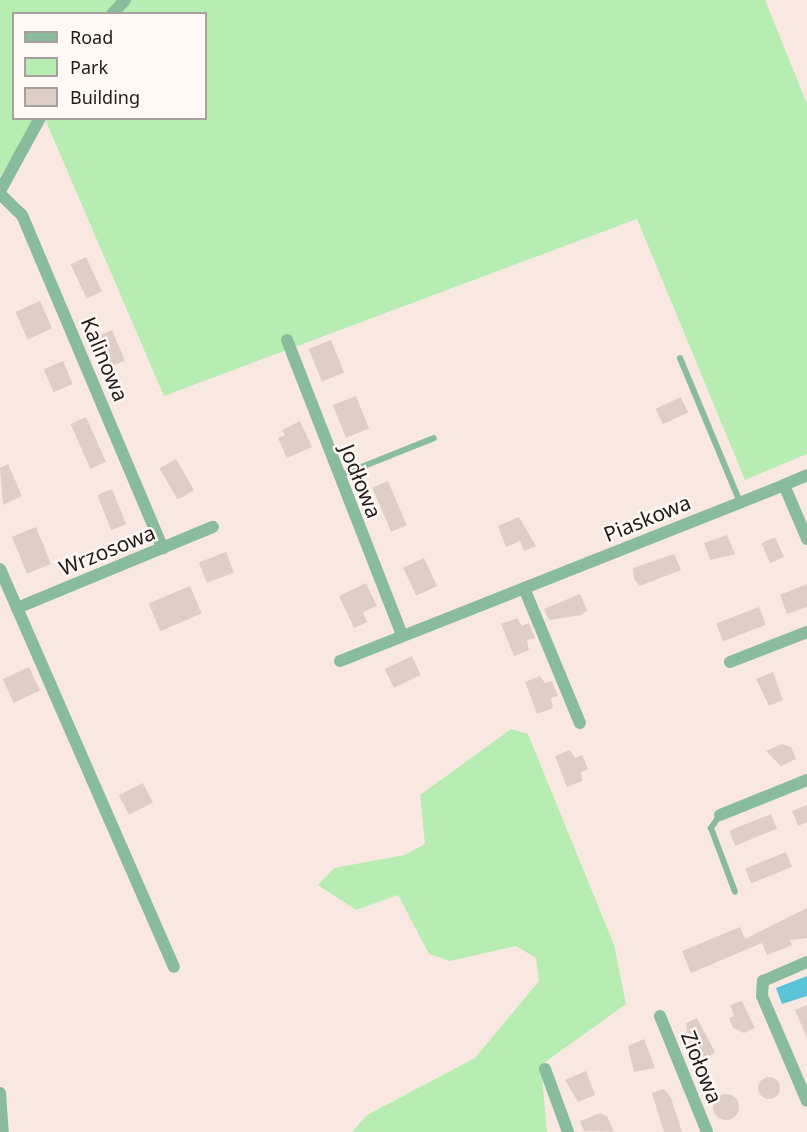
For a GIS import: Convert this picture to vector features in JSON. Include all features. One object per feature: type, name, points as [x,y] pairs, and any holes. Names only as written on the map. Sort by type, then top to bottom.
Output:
[{"type":"street","points":[[114,12],[125,0]]},
{"type":"street","points":[[0,192],[39,120]]},
{"type":"street","name":"Kalinowa","points":[[0,192],[22,214],[163,548]]},
{"type":"street","name":"Jodłowa","points":[[287,340],[338,476],[402,635]]},
{"type":"street","name":"Piaskowa","points":[[339,661],[807,475]]},
{"type":"street","points":[[784,485],[807,539]]},
{"type":"street","name":"Wrzosowa","points":[[16,608],[213,527]]},
{"type":"street","points":[[0,569],[174,967]]},
{"type":"street","points":[[524,588],[580,723]]},
{"type":"street","points":[[730,662],[807,632]]},
{"type":"street","points":[[720,815],[807,780]]},
{"type":"street","points":[[807,962],[763,981],[762,996],[807,1101]]},
{"type":"street","name":"Ziołowa","points":[[660,1016],[707,1132]]},
{"type":"street","points":[[545,1069],[568,1132]]},
{"type":"street","points":[[0,1093],[3,1132]]},
{"type":"lane","points":[[680,358],[740,502]]},
{"type":"lane","points":[[338,476],[434,438]]},
{"type":"lane","points":[[720,815],[711,828],[735,892]]},
{"type":"green space","points":[[0,0],[765,0],[807,104],[807,454],[745,480],[637,219],[164,396],[45,120],[207,120],[207,12],[12,12],[12,120],[34,120],[0,177]]},
{"type":"green space","points":[[511,729],[528,734],[614,945],[626,1004],[541,1065],[547,1132],[352,1132],[367,1115],[475,1058],[539,981],[536,958],[516,946],[450,961],[429,954],[398,895],[356,910],[318,885],[334,868],[405,855],[425,844],[420,795]]},
{"type":"water","points":[[807,976],[807,996],[782,1004],[776,988]]},
{"type":"building","points":[[86,257],[102,291],[87,299],[71,264]]},
{"type":"building","points":[[40,301],[52,328],[28,339],[15,312]]},
{"type":"building","points":[[112,330],[125,360],[109,367],[96,337]]},
{"type":"building","points":[[331,340],[344,372],[322,381],[309,349]]},
{"type":"building","points":[[63,361],[73,384],[53,392],[44,369]]},
{"type":"building","points":[[356,396],[369,428],[346,438],[333,405]]},
{"type":"building","points":[[681,397],[688,412],[663,424],[656,409]]},
{"type":"building","points":[[86,417],[106,462],[90,469],[70,424]]},
{"type":"building","points":[[300,421],[312,447],[287,458],[278,438],[285,435],[282,430]]},
{"type":"building","points":[[176,459],[194,490],[178,500],[160,469]]},
{"type":"building","points":[[8,464],[22,496],[3,505],[0,468]]},
{"type":"building","points":[[388,481],[407,525],[391,532],[372,488]]},
{"type":"building","points":[[112,489],[126,524],[111,530],[97,495]]},
{"type":"building","points":[[519,517],[536,546],[524,551],[520,541],[506,547],[498,526]]},
{"type":"building","points":[[36,527],[51,564],[27,574],[12,537]]},
{"type":"building","points":[[727,535],[735,554],[710,560],[704,543]]},
{"type":"building","points":[[775,537],[784,557],[770,563],[761,543]]},
{"type":"building","points":[[226,552],[234,573],[207,583],[199,562]]},
{"type":"building","points":[[674,554],[681,570],[640,586],[634,579],[633,568]]},
{"type":"building","points":[[424,558],[437,586],[416,596],[403,568]]},
{"type":"building","points":[[366,583],[377,606],[363,612],[367,622],[354,628],[339,596]]},
{"type":"building","points":[[807,584],[807,607],[787,614],[780,595]]},
{"type":"building","points":[[190,586],[202,614],[160,631],[149,604]]},
{"type":"building","points":[[580,594],[587,610],[582,615],[549,620],[544,609]]},
{"type":"building","points":[[759,607],[766,625],[723,641],[716,623]]},
{"type":"building","points":[[517,618],[522,626],[529,623],[535,638],[527,640],[529,650],[514,656],[501,624]]},
{"type":"building","points":[[412,656],[421,675],[394,688],[385,669]]},
{"type":"building","points":[[29,667],[40,691],[14,703],[3,679]]},
{"type":"building","points":[[773,672],[783,700],[769,706],[756,679]]},
{"type":"building","points":[[540,676],[545,683],[552,681],[558,696],[551,698],[553,708],[537,714],[525,682]]},
{"type":"building","points":[[782,744],[791,747],[796,759],[781,766],[766,751]]},
{"type":"building","points":[[570,750],[575,758],[582,755],[588,769],[581,772],[582,781],[567,787],[555,756]]},
{"type":"building","points":[[143,783],[153,803],[129,815],[119,795]]},
{"type":"building","points":[[807,805],[807,822],[798,826],[792,811]]},
{"type":"building","points":[[771,814],[777,829],[735,846],[729,831]]},
{"type":"building","points":[[786,852],[792,867],[751,883],[745,868]]},
{"type":"building","points":[[807,908],[807,938],[790,940],[792,945],[767,955],[762,943],[691,973],[682,951],[740,927],[745,939]]},
{"type":"building","points":[[742,1001],[755,1028],[744,1033],[733,1028],[729,1018],[734,1016],[730,1005]]},
{"type":"building","points":[[807,1005],[807,1038],[795,1010]]},
{"type":"building","points":[[697,1018],[715,1052],[707,1058],[696,1059],[687,1035],[686,1023]]},
{"type":"building","points":[[644,1039],[655,1068],[634,1072],[628,1046]]},
{"type":"building","points":[[586,1071],[595,1095],[578,1102],[565,1080]]},
{"type":"building","points":[[769,1077],[777,1080],[780,1088],[777,1096],[769,1099],[761,1096],[758,1088],[761,1080]]},
{"type":"building","points":[[664,1089],[671,1098],[682,1132],[664,1132],[652,1093]]},
{"type":"building","points":[[726,1094],[735,1098],[739,1107],[735,1116],[726,1120],[717,1116],[713,1107],[717,1098]]},
{"type":"building","points":[[600,1113],[607,1116],[614,1132],[584,1131],[580,1121]]}]
